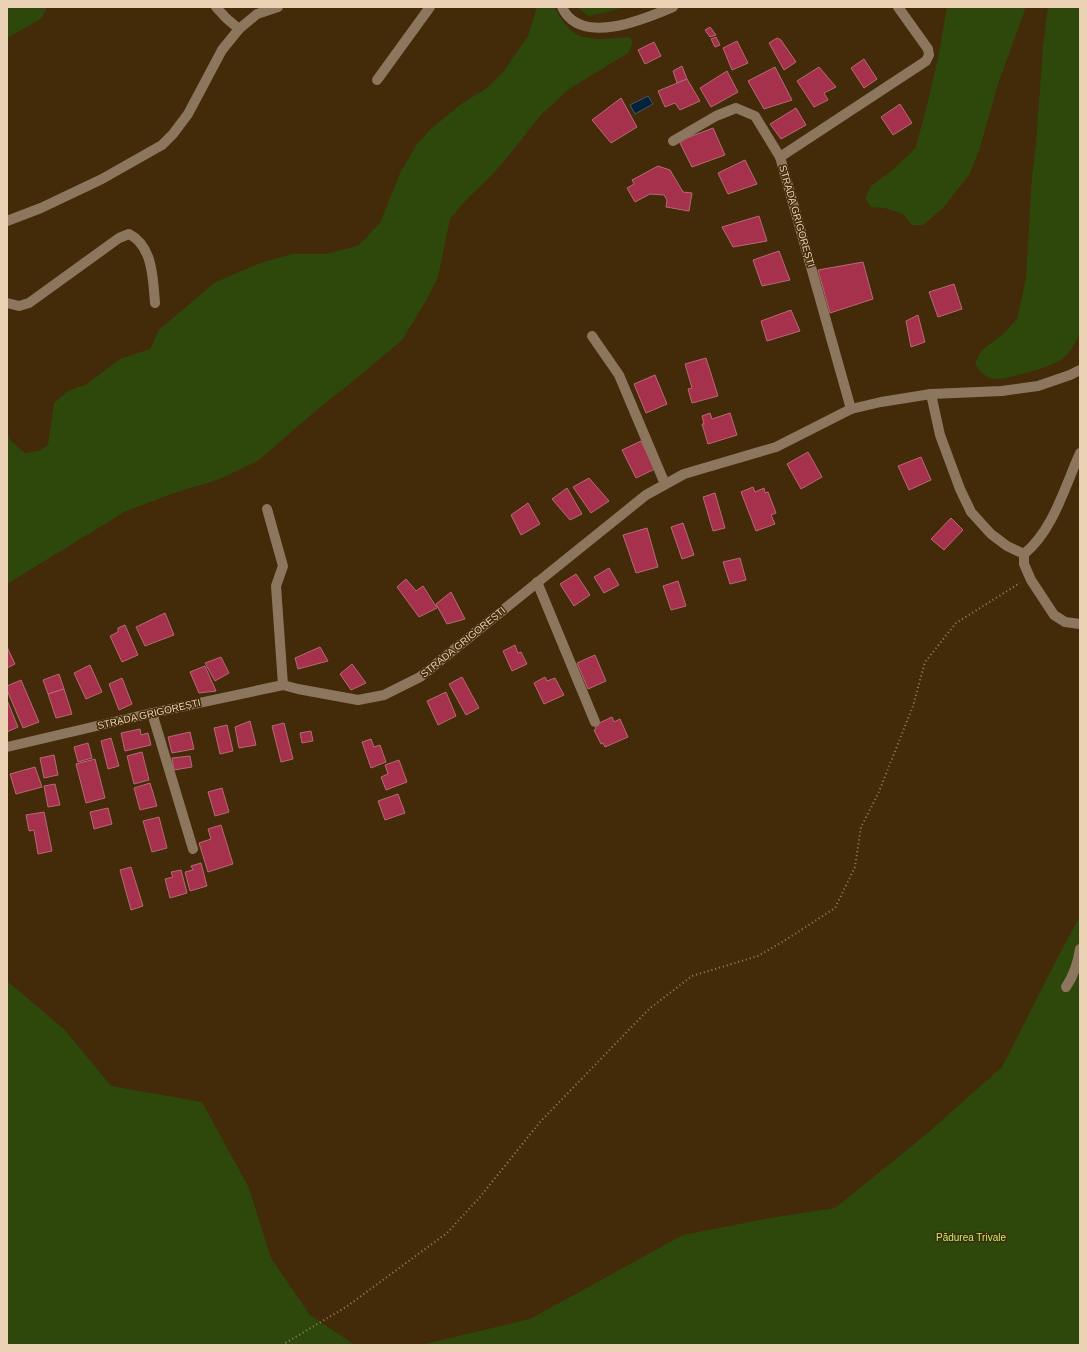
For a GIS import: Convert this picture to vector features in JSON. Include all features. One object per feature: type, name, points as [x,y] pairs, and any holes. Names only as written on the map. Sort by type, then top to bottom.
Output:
[{"type":"street","points":[[216,7],[239,29]]},
{"type":"street","points":[[7,221],[40,208],[102,179],[162,145],[173,134],[188,114],[222,50],[239,29],[257,14],[278,7]]},
{"type":"street","points":[[377,80],[430,7]]},
{"type":"street","points":[[562,7],[564,12],[577,24],[594,28],[609,27],[646,19],[673,7]]},
{"type":"street","points":[[780,157],[926,61],[929,55],[928,49],[898,7]]},
{"type":"street","name":"STRADA GRIGOREȘTI","points":[[673,141],[716,116],[736,108],[755,116],[780,157],[851,409]]},
{"type":"street","points":[[7,303],[19,306],[29,303],[119,238],[129,234],[136,238],[144,247],[152,270],[155,303]]},
{"type":"street","points":[[592,336],[619,375],[665,484]]},
{"type":"street","name":"STRADA GRIGOREȘTI","points":[[7,747],[152,713],[283,685],[298,690],[358,700],[384,695],[420,677],[646,495],[684,474],[776,447],[851,409],[881,402],[931,394],[1002,391],[1038,386],[1080,370]]},
{"type":"street","points":[[931,394],[940,435],[960,489],[971,512],[990,534],[1007,546],[1024,554]]},
{"type":"street","points":[[1024,554],[1034,547],[1054,514],[1080,453]]},
{"type":"street","points":[[267,509],[283,566],[276,586],[283,685]]},
{"type":"street","points":[[1024,554],[1024,564],[1029,576],[1054,615],[1064,622],[1080,624]]},
{"type":"street","points":[[537,582],[595,722]]},
{"type":"street","points":[[152,713],[193,849]]},
{"type":"street","points":[[1066,987],[1079,960],[1080,949]]},
{"type":"path","points":[[282,1345],[346,1308],[447,1233],[480,1197],[540,1122],[649,1010],[674,990],[692,976],[758,956],[835,908],[855,867],[861,827],[878,794],[910,713],[925,662],[956,623],[1029,576]]},
{"type":"green space","points":[[7,7],[47,7],[41,19],[7,38]]},
{"type":"green space","points":[[537,7],[554,7],[569,29],[576,34],[595,39],[629,37],[633,42],[628,53],[569,89],[540,116],[491,176],[465,201],[450,219],[438,277],[427,299],[402,340],[319,408],[259,460],[220,479],[174,493],[126,511],[7,584],[7,433],[11,441],[25,453],[39,451],[48,445],[54,403],[68,391],[87,384],[120,359],[150,349],[159,330],[214,283],[260,263],[293,254],[326,254],[358,246],[380,223],[400,173],[417,144],[431,129],[461,104],[487,88],[503,72],[528,36]]},
{"type":"green space","points":[[577,7],[628,7],[589,16]]},
{"type":"green space","points":[[947,7],[1026,7],[997,87],[979,151],[969,175],[943,208],[923,225],[912,225],[903,214],[885,208],[871,207],[865,198],[871,186],[890,172],[915,149],[926,110],[939,53]]},
{"type":"green space","points":[[1048,7],[1080,7],[1080,333],[1070,351],[1056,363],[1019,375],[992,379],[983,374],[975,363],[982,350],[1002,335],[1017,319],[1026,278],[1032,177],[1043,47]]},
{"type":"green space","name":"Pădurea Trivale","points":[[1080,916],[1080,1345],[420,1345],[530,1319],[683,1235],[770,1218],[835,1208],[923,1137],[1002,1067]]},
{"type":"green space","points":[[7,981],[65,1030],[111,1086],[202,1102],[249,1188],[271,1258],[310,1315],[355,1345],[7,1345]]},
{"type":"water","points":[[648,96],[653,104],[635,114],[630,105]]},
{"type":"building","points":[[710,27],[716,35],[710,37],[705,30]]},
{"type":"building","points":[[716,37],[720,45],[715,47],[711,39]]},
{"type":"building","points":[[777,38],[781,40],[796,62],[784,70],[769,43]]},
{"type":"building","points":[[737,41],[748,63],[732,70],[723,48]]},
{"type":"building","points":[[654,42],[661,56],[645,64],[638,50]]},
{"type":"building","points":[[864,59],[877,79],[864,88],[851,68]]},
{"type":"building","points":[[682,66],[687,79],[677,83],[673,71]]},
{"type":"building","points":[[775,67],[792,100],[764,109],[748,81]]},
{"type":"building","points":[[819,67],[836,87],[824,93],[828,100],[814,107],[797,81]]},
{"type":"building","points":[[727,71],[738,92],[711,107],[700,88]]},
{"type":"building","points":[[687,79],[700,101],[680,110],[675,103],[665,107],[658,91]]},
{"type":"building","points":[[621,98],[637,127],[611,143],[592,120]]},
{"type":"building","points":[[900,104],[912,123],[893,135],[881,117]]},
{"type":"building","points":[[796,108],[806,125],[781,139],[770,124]]},
{"type":"building","points":[[713,128],[725,155],[692,167],[679,141]]},
{"type":"building","points":[[745,160],[757,184],[728,194],[718,173]]},
{"type":"building","points":[[658,166],[670,170],[683,192],[692,193],[689,211],[666,207],[667,200],[664,195],[650,194],[635,202],[627,188],[634,184],[632,180]]},
{"type":"building","points":[[759,216],[767,241],[733,247],[722,227]]},
{"type":"building","points":[[779,251],[790,280],[762,286],[753,260]]},
{"type":"building","points":[[863,262],[873,299],[830,313],[818,270]]},
{"type":"building","points":[[954,284],[962,309],[938,317],[929,292]]},
{"type":"building","points":[[791,310],[800,331],[767,341],[761,321]]},
{"type":"building","points":[[918,315],[925,342],[911,347],[906,321]]},
{"type":"building","points":[[706,358],[718,396],[692,403],[688,389],[692,388],[685,364]]},
{"type":"building","points":[[655,375],[667,404],[646,413],[634,384]]},
{"type":"building","points":[[710,413],[712,419],[730,413],[737,435],[708,444],[702,424],[704,424],[702,416]]},
{"type":"building","points":[[641,441],[655,469],[636,478],[622,450]]},
{"type":"building","points":[[808,452],[822,477],[801,489],[787,464]]},
{"type":"building","points":[[921,457],[931,480],[909,490],[898,466]]},
{"type":"building","points":[[589,478],[609,501],[591,513],[573,487]]},
{"type":"building","points":[[753,487],[755,492],[764,488],[765,493],[768,492],[776,513],[771,515],[775,524],[756,531],[741,492]]},
{"type":"building","points":[[567,488],[582,514],[570,520],[552,499]]},
{"type":"building","points":[[715,493],[725,528],[713,531],[703,497]]},
{"type":"building","points":[[528,503],[540,524],[521,535],[511,515]]},
{"type":"building","points":[[951,518],[963,530],[944,550],[931,539]]},
{"type":"building","points":[[683,523],[694,555],[682,559],[671,527]]},
{"type":"building","points":[[647,528],[658,567],[636,573],[623,535]]},
{"type":"building","points":[[740,558],[746,580],[730,584],[723,562]]},
{"type":"building","points":[[609,568],[619,585],[604,593],[594,577]]},
{"type":"building","points":[[576,574],[590,595],[574,606],[560,584]]},
{"type":"building","points":[[406,579],[416,591],[423,586],[437,608],[419,617],[397,587]]},
{"type":"building","points":[[678,581],[686,606],[671,610],[663,586]]},
{"type":"building","points":[[451,592],[465,619],[447,624],[436,604]]},
{"type":"building","points":[[165,613],[174,635],[145,646],[136,627]]},
{"type":"building","points":[[125,625],[138,655],[122,662],[110,636],[118,632],[118,628]]},
{"type":"building","points":[[515,645],[518,653],[521,652],[527,664],[512,671],[503,651]]},
{"type":"building","points":[[7,647],[15,664],[7,668]]},
{"type":"building","points":[[320,647],[328,661],[298,669],[295,658]]},
{"type":"building","points":[[595,655],[606,681],[588,689],[577,663]]},
{"type":"building","points":[[221,657],[229,673],[215,681],[205,663]]},
{"type":"building","points":[[352,664],[366,683],[351,690],[340,674]]},
{"type":"building","points":[[90,665],[102,692],[86,699],[74,673]]},
{"type":"building","points":[[205,666],[216,691],[199,693],[190,672]]},
{"type":"building","points":[[59,674],[64,689],[48,694],[43,680]]},
{"type":"building","points":[[462,677],[479,708],[466,715],[449,684]]},
{"type":"building","points":[[545,677],[547,681],[555,678],[564,695],[544,704],[534,683]]},
{"type":"building","points":[[122,678],[132,704],[119,710],[109,684]]},
{"type":"building","points":[[21,680],[39,722],[23,728],[7,690],[7,686]]},
{"type":"building","points":[[64,689],[72,714],[56,718],[48,694]]},
{"type":"building","points":[[446,692],[456,716],[438,725],[427,701]]},
{"type":"building","points":[[7,700],[18,727],[7,732]]},
{"type":"building","points":[[612,717],[614,722],[620,719],[628,737],[605,747],[603,743],[601,744],[594,730],[596,729],[595,725]]},
{"type":"building","points":[[250,721],[256,745],[239,748],[235,727]]},
{"type":"building","points":[[284,723],[293,759],[281,762],[272,726]]},
{"type":"building","points":[[227,725],[233,751],[220,754],[214,728]]},
{"type":"building","points":[[140,729],[141,735],[148,733],[151,745],[125,751],[121,733]]},
{"type":"building","points":[[311,731],[313,741],[302,743],[300,733]]},
{"type":"building","points":[[190,732],[194,749],[172,753],[168,737]]},
{"type":"building","points":[[111,738],[119,766],[108,769],[101,741]]},
{"type":"building","points":[[371,739],[374,747],[380,745],[386,762],[371,768],[362,742]]},
{"type":"building","points":[[88,743],[92,758],[78,762],[74,747]]},
{"type":"building","points":[[142,752],[149,780],[134,784],[127,756]]},
{"type":"building","points":[[54,755],[58,775],[44,778],[40,758]]},
{"type":"building","points":[[190,756],[192,767],[174,770],[172,758]]},
{"type":"building","points":[[95,759],[105,798],[86,803],[76,764]]},
{"type":"building","points":[[399,760],[407,782],[386,790],[381,777],[388,774],[385,765]]},
{"type":"building","points":[[35,767],[42,787],[16,794],[10,774]]},
{"type":"building","points":[[150,783],[157,806],[140,810],[134,788]]},
{"type":"building","points":[[55,784],[60,805],[48,807],[44,786]]},
{"type":"building","points":[[222,788],[229,812],[215,816],[208,792]]},
{"type":"building","points":[[398,794],[405,813],[385,820],[378,801]]},
{"type":"building","points":[[108,808],[112,824],[94,829],[90,812]]},
{"type":"building","points":[[44,812],[52,851],[38,854],[34,830],[29,831],[26,815]]},
{"type":"building","points":[[159,817],[167,848],[152,852],[143,821]]},
{"type":"building","points":[[221,825],[233,864],[208,872],[199,843],[211,839],[208,829]]},
{"type":"building","points":[[201,863],[207,886],[190,891],[185,872],[193,870],[191,866]]},
{"type":"building","points":[[131,867],[143,906],[131,910],[120,870]]},
{"type":"building","points":[[181,870],[187,893],[170,898],[165,879],[173,877],[171,872]]}]
